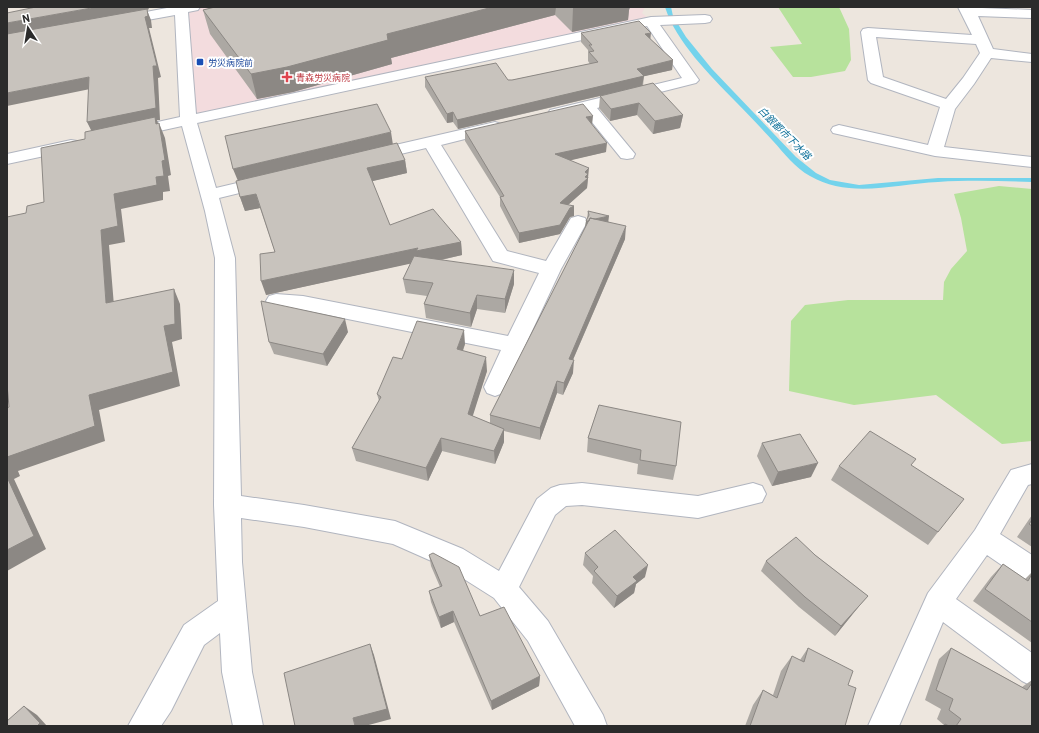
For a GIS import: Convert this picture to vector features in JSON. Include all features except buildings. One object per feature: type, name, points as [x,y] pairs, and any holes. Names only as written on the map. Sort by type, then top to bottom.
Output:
[{"type":"street","points":[[109,23],[185,8],[188,120],[210,195],[225,258],[227,505],[232,608],[236,672],[248,726]]},
{"type":"street","points":[[935,151],[949,105],[970,81],[984,46],[967,10],[1032,14]]},
{"type":"street","points":[[115,135],[651,21],[705,19]]},
{"type":"street","points":[[542,116],[691,80],[651,21]]},
{"type":"street","points":[[949,105],[876,80],[868,32],[984,46],[1032,58]]},
{"type":"street","points":[[587,106],[627,154]]},
{"type":"street","points":[[352,160],[512,123]]},
{"type":"street","points":[[839,130],[935,151],[1032,162]]},
{"type":"street","points":[[430,141],[500,256],[551,269]]},
{"type":"street","points":[[7,159],[84,142]]},
{"type":"street","points":[[210,195],[283,177]]},
{"type":"street","points":[[495,386],[551,269],[578,222]]},
{"type":"street","points":[[276,300],[303,303],[514,345]]},
{"type":"street","points":[[883,726],[938,602],[984,538],[1020,477],[1032,474]]},
{"type":"street","points":[[504,589],[546,507],[560,496],[582,494],[698,507],[753,494]]},
{"type":"street","points":[[227,505],[304,516],[394,533],[454,558],[504,589],[538,631],[592,726]]},
{"type":"street","points":[[984,538],[1032,570]]},
{"type":"street","points":[[938,602],[1032,671]]},
{"type":"street","points":[[143,726],[160,700],[194,635],[232,608]]},
{"type":"shaded area","name":"青森労災病院","points":[[181,7],[645,7],[642,13],[651,21],[188,120]]},
{"type":"green space","points":[[778,7],[839,7],[849,29],[851,60],[845,71],[811,77],[793,77],[770,47],[802,44]]},
{"type":"green space","points":[[999,186],[1032,189],[1032,441],[1002,444],[936,395],[854,405],[789,391],[791,321],[805,305],[848,300],[943,300],[944,282],[951,269],[967,251],[961,218],[954,194]]},
{"type":"waterway","name":"白銀都市下水路","points":[[668,7],[671,16],[683,37],[710,71],[793,159],[813,175],[828,182],[859,187],[938,180],[1032,180]]},
{"type":"place","name":"労災病院前","points":[[200,62]]},
{"type":"place","name":"青森労災病院","points":[[287,77]]}]
